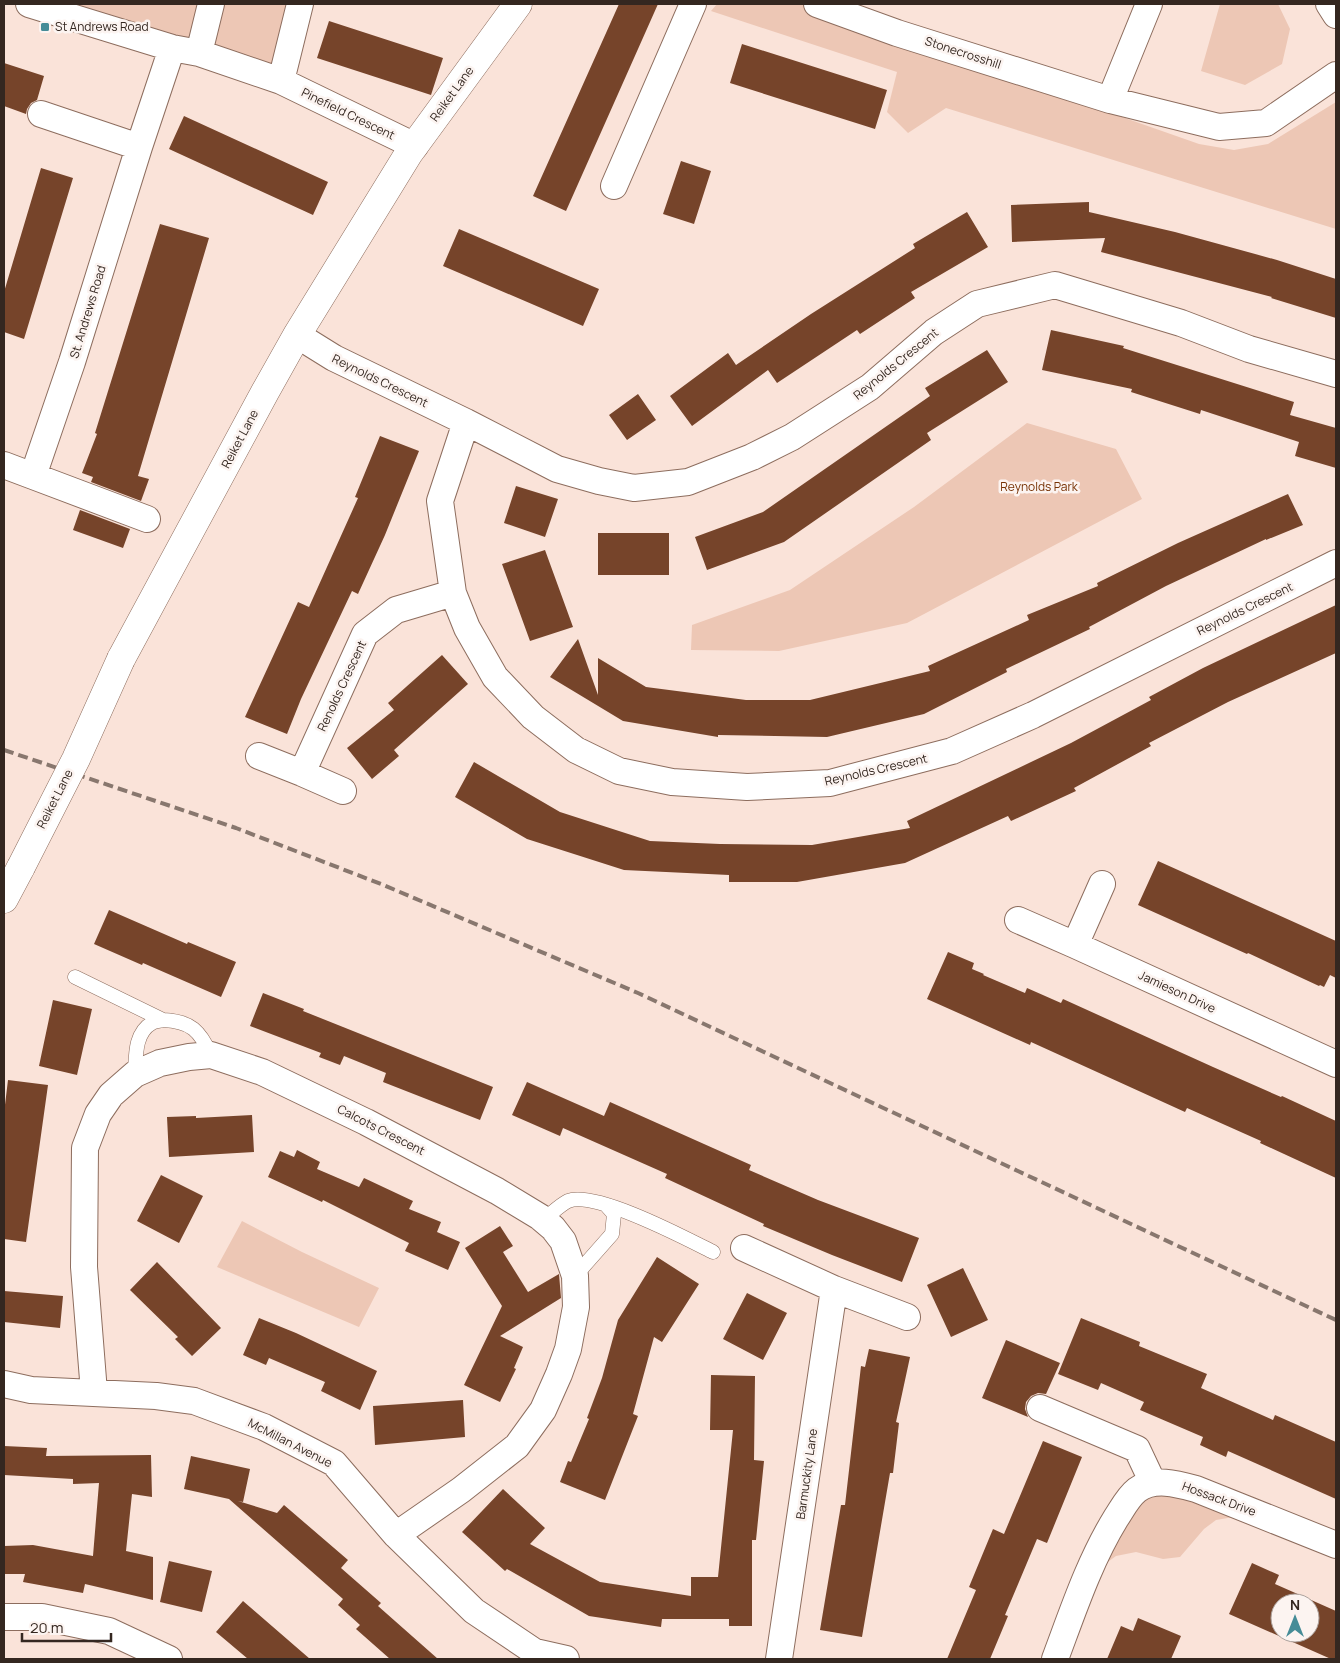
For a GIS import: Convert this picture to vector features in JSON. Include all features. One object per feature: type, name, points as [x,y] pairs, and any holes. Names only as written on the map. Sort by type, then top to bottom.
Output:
[{"type":"street","name":"Pinefield Crescent","points":[[29,4],[172,48],[199,53],[282,81],[415,146]]},
{"type":"street","points":[[199,53],[211,4]]},
{"type":"street","points":[[282,81],[300,4]]},
{"type":"street","name":"Reiket Lane","points":[[4,899],[76,759],[121,659],[297,335],[415,146],[518,4]]},
{"type":"street","points":[[614,186],[693,4]]},
{"type":"street","name":"Stonecrosshill","points":[[817,4],[897,33],[1110,100],[1218,127],[1266,123],[1336,75]]},
{"type":"street","points":[[1110,100],[1149,4]]},
{"type":"street","points":[[1329,4],[1336,15]]},
{"type":"street","name":"St. Andrews Road","points":[[33,476],[75,353],[138,147],[172,48]]},
{"type":"street","points":[[41,114],[138,147]]},
{"type":"street","name":"Reynolds Crescent","points":[[297,335],[327,354],[557,469],[599,481],[634,488],[688,482],[752,457],[792,437],[870,387],[934,332],[977,304],[1055,285],[1181,323],[1249,349],[1336,374]]},
{"type":"street","name":"Reynolds Crescent","points":[[466,422],[440,501],[453,593],[467,628],[495,677],[533,717],[576,750],[619,771],[672,782],[747,787],[830,783],[952,751],[1033,715],[1336,564]]},
{"type":"street","points":[[4,465],[147,519]]},
{"type":"street","name":"Renolds Crescent","points":[[302,773],[365,634],[396,610],[453,593]]},
{"type":"street","points":[[259,756],[343,791]]},
{"type":"street","points":[[1075,945],[1102,884]]},
{"type":"street","name":"Jamieson Drive","points":[[1018,920],[1336,1064]]},
{"type":"street","name":"Calcots Crescent","points":[[94,1392],[84,1267],[85,1148],[98,1114],[111,1095],[135,1074],[167,1061],[211,1055],[262,1072],[366,1122],[497,1191],[544,1220],[553,1228],[562,1241],[575,1276],[576,1307],[568,1349],[544,1410],[517,1446],[461,1490],[396,1535]]},
{"type":"street","points":[[744,1248],[834,1289],[907,1317]]},
{"type":"street","name":"Barmuckity Lane","points":[[779,1659],[834,1289]]},
{"type":"street","name":"McMillan Avenue","points":[[4,1384],[31,1390],[156,1396],[194,1401],[264,1427],[334,1463],[396,1535],[474,1611],[535,1652],[566,1659]]},
{"type":"street","points":[[1040,1408],[1136,1449],[1153,1483],[1137,1490],[1125,1503],[1104,1538],[1086,1577],[1055,1659]]},
{"type":"street","name":"Hossack Drive","points":[[1153,1483],[1175,1483],[1196,1489],[1336,1545]]},
{"type":"street","points":[[4,1617],[42,1617],[109,1631],[169,1659]]},
{"type":"lane","points":[[74,977],[163,1020]]},
{"type":"lane","points":[[135,1074],[139,1039],[152,1023],[163,1020],[174,1020],[195,1028],[204,1040],[211,1055]]},
{"type":"lane","points":[[544,1220],[569,1201],[580,1200],[632,1213],[713,1252]]},
{"type":"lane","points":[[575,1276],[612,1234],[614,1214],[606,1205]]},
{"type":"green space","points":[[29,4],[299,4],[281,81]]},
{"type":"green space","points":[[717,4],[800,4],[1199,144],[1234,150],[1268,144],[1336,102],[1336,229],[946,108],[908,133],[887,112],[897,72],[711,11]]},
{"type":"green space","points":[[1220,4],[1278,4],[1290,29],[1282,64],[1245,85],[1201,71]]},
{"type":"green space","name":"Reynolds Park","points":[[1027,423],[1116,449],[1142,499],[907,623],[779,651],[691,650],[692,625],[790,590],[914,507]]},
{"type":"green space","points":[[242,1221],[379,1288],[359,1327],[217,1267]]},
{"type":"green space","points":[[1137,1490],[1257,1513],[1216,1520],[1204,1529],[1180,1557],[1163,1559],[1136,1552],[1116,1556],[1087,1577]]},
{"type":"building","points":[[619,4],[658,4],[566,211],[533,196]]},
{"type":"building","points":[[329,21],[443,58],[431,95],[317,58]]},
{"type":"building","points":[[742,44],[887,90],[875,129],[730,83]]},
{"type":"building","points":[[4,63],[44,76],[37,100],[31,103],[26,114],[4,106]]},
{"type":"building","points":[[184,116],[328,182],[313,215],[169,149]]},
{"type":"building","points":[[681,161],[711,171],[694,224],[663,214]]},
{"type":"building","points":[[41,168],[73,178],[24,339],[4,332],[4,292]]},
{"type":"building","points":[[1089,202],[1089,212],[1175,232],[1277,260],[1336,279],[1336,318],[1272,297],[1101,252],[1105,238],[1012,242],[1011,205]]},
{"type":"building","points":[[967,212],[988,247],[911,292],[915,298],[860,334],[857,330],[777,383],[768,370],[692,426],[670,396],[728,353],[736,365],[811,314],[915,248],[913,244]]},
{"type":"building","points":[[160,224],[209,238],[138,476],[149,479],[141,501],[91,482],[93,477],[82,473],[97,434],[95,433]]},
{"type":"building","points":[[459,229],[599,289],[583,326],[443,266]]},
{"type":"building","points":[[1051,330],[1124,346],[1123,348],[1294,402],[1290,415],[1336,428],[1336,468],[1295,456],[1299,442],[1201,410],[1200,414],[1131,392],[1132,389],[1042,370]]},
{"type":"building","points":[[987,350],[1008,382],[927,433],[931,440],[784,542],[707,570],[695,537],[763,512],[930,396],[925,388]]},
{"type":"building","points":[[638,394],[656,420],[627,440],[609,415]]},
{"type":"building","points":[[380,436],[419,451],[385,535],[358,594],[352,591],[301,699],[287,734],[245,717],[298,602],[309,607],[358,498],[355,497]]},
{"type":"building","points":[[516,486],[558,499],[545,537],[504,523]]},
{"type":"building","points":[[1288,494],[1303,525],[1266,539],[1166,586],[1089,627],[1090,629],[1006,669],[1007,672],[924,714],[827,737],[718,735],[718,737],[623,721],[550,677],[578,639],[598,695],[598,658],[646,687],[746,700],[810,700],[930,671],[928,666],[1029,620],[1027,615],[1098,586],[1097,583],[1178,543]]},
{"type":"building","points":[[80,510],[130,529],[123,548],[73,530]]},
{"type":"building","points":[[598,533],[669,533],[669,575],[598,575]]},
{"type":"building","points":[[545,550],[573,627],[530,641],[502,564]]},
{"type":"building","points":[[1336,605],[1336,653],[1228,702],[1149,743],[1151,746],[1074,788],[1076,791],[1011,821],[1008,816],[905,863],[797,882],[729,882],[729,875],[624,870],[527,839],[455,797],[474,762],[560,812],[650,841],[812,845],[910,828],[907,821],[1071,743],[1151,700],[1149,697],[1203,668]]},
{"type":"building","points":[[442,655],[468,684],[394,750],[399,756],[372,779],[347,748],[394,710],[388,703]]},
{"type":"building","points":[[1158,861],[1336,941],[1336,978],[1330,975],[1324,987],[1319,986],[1138,905]]},
{"type":"building","points":[[109,910],[187,944],[188,942],[236,962],[221,997],[94,944]]},
{"type":"building","points":[[948,952],[974,963],[972,969],[983,975],[1025,993],[1027,988],[1061,1003],[1063,999],[1336,1121],[1336,1178],[1260,1143],[1261,1141],[1187,1108],[1185,1112],[1031,1042],[1030,1045],[927,999]]},
{"type":"building","points":[[263,993],[304,1009],[303,1011],[493,1087],[480,1120],[383,1082],[386,1073],[344,1056],[340,1065],[319,1057],[321,1053],[250,1026]]},
{"type":"building","points":[[53,1000],[92,1009],[77,1075],[39,1066]]},
{"type":"building","points":[[8,1080],[48,1085],[26,1242],[4,1239],[4,1113]]},
{"type":"building","points":[[527,1082],[604,1116],[610,1102],[751,1165],[749,1170],[818,1200],[919,1238],[902,1282],[763,1226],[764,1224],[665,1178],[667,1174],[563,1128],[560,1136],[512,1115]]},
{"type":"building","points":[[252,1115],[254,1152],[169,1157],[167,1117],[196,1116],[196,1118]]},
{"type":"building","points":[[297,1150],[320,1162],[317,1169],[359,1187],[364,1178],[413,1201],[409,1209],[441,1222],[437,1232],[460,1242],[448,1270],[405,1251],[409,1243],[323,1200],[322,1202],[268,1177],[280,1151],[294,1157]]},
{"type":"building","points":[[161,1175],[203,1196],[179,1243],[137,1221]]},
{"type":"building","points":[[500,1226],[513,1246],[503,1252],[528,1292],[559,1274],[561,1298],[500,1336],[523,1347],[514,1368],[516,1369],[500,1402],[464,1385],[502,1306],[465,1248]]},
{"type":"building","points":[[657,1257],[699,1284],[662,1342],[654,1337],[633,1414],[638,1416],[605,1500],[560,1482],[568,1461],[571,1462],[589,1419],[587,1418],[602,1378],[618,1320]]},
{"type":"building","points":[[157,1262],[221,1328],[192,1356],[175,1339],[178,1337],[130,1290]]},
{"type":"building","points":[[963,1268],[988,1320],[951,1337],[927,1285]]},
{"type":"building","points":[[4,1291],[63,1296],[60,1328],[4,1322]]},
{"type":"building","points":[[747,1293],[787,1313],[763,1360],[723,1339]]},
{"type":"building","points":[[259,1318],[377,1371],[360,1410],[321,1391],[325,1382],[269,1358],[266,1365],[243,1355]]},
{"type":"building","points":[[1081,1318],[1140,1342],[1139,1346],[1207,1374],[1201,1388],[1273,1420],[1275,1415],[1336,1442],[1336,1499],[1228,1451],[1226,1457],[1200,1445],[1203,1437],[1140,1410],[1144,1402],[1101,1383],[1098,1390],[1058,1374]]},
{"type":"building","points":[[1006,1340],[1060,1363],[1046,1394],[1038,1393],[1031,1396],[1026,1402],[1025,1409],[1028,1417],[982,1398]]},
{"type":"building","points":[[869,1349],[910,1357],[896,1422],[899,1423],[893,1473],[890,1473],[862,1637],[820,1630],[841,1505],[845,1505],[861,1366],[865,1367]]},
{"type":"building","points":[[711,1375],[755,1376],[754,1460],[764,1461],[756,1540],[752,1540],[752,1626],[729,1626],[729,1619],[662,1619],[661,1627],[589,1616],[507,1569],[505,1571],[462,1532],[503,1489],[545,1528],[530,1544],[600,1582],[691,1596],[691,1577],[718,1577],[733,1430],[710,1430]]},
{"type":"building","points":[[463,1400],[465,1437],[375,1445],[373,1406]]},
{"type":"building","points":[[1043,1441],[1082,1457],[1047,1543],[1037,1539],[1005,1615],[1008,1616],[990,1659],[947,1659],[976,1590],[969,1587],[993,1529],[1004,1534]]},
{"type":"building","points":[[4,1446],[47,1448],[46,1456],[151,1455],[152,1497],[132,1494],[126,1551],[153,1557],[153,1600],[85,1584],[83,1593],[23,1582],[25,1574],[4,1574],[4,1546],[33,1545],[93,1556],[99,1483],[73,1484],[73,1479],[4,1475]]},
{"type":"building","points":[[191,1456],[250,1469],[243,1502],[238,1501],[277,1513],[284,1505],[348,1560],[341,1568],[381,1603],[378,1606],[438,1659],[390,1659],[356,1629],[360,1625],[338,1605],[343,1599],[229,1499],[184,1489]]},
{"type":"building","points":[[169,1561],[212,1571],[202,1612],[160,1602]]},
{"type":"building","points":[[1252,1563],[1279,1575],[1275,1584],[1295,1593],[1270,1593],[1270,1632],[1229,1614]]},
{"type":"building","points":[[243,1601],[310,1659],[248,1659],[216,1632]]},
{"type":"building","points":[[1320,1604],[1336,1611],[1336,1659],[1331,1659],[1295,1643],[1320,1643]]},
{"type":"building","points":[[1138,1618],[1181,1636],[1171,1659],[1107,1659],[1121,1626],[1133,1631]]},
{"type":"railway","points":[[4,750],[236,828],[381,884],[638,993],[1336,1320]]},
{"type":"place","name":"St Andrews Road","points":[[45,27]]}]
